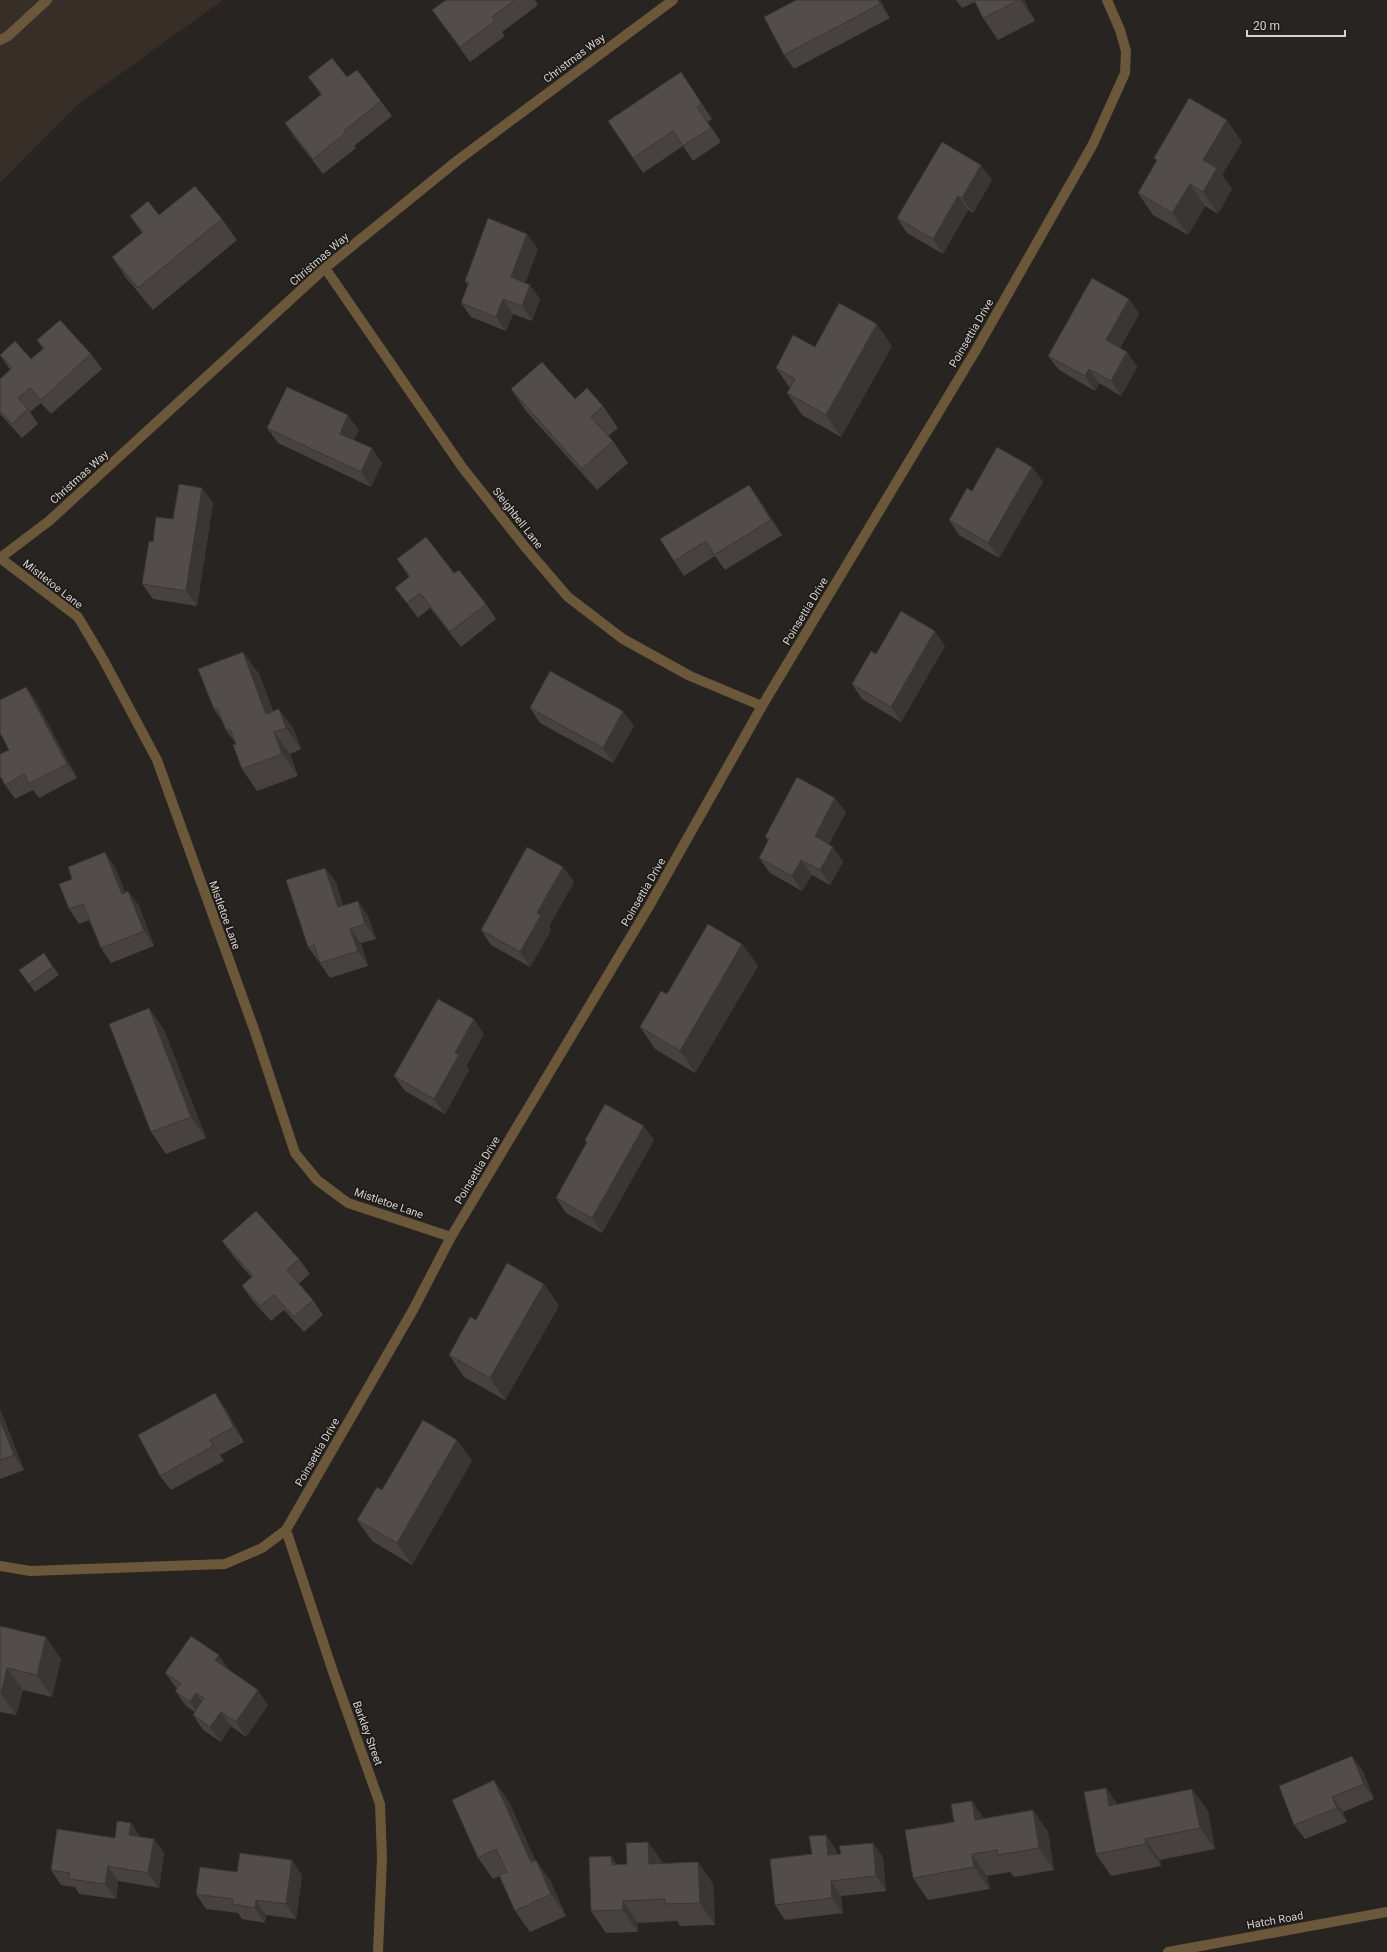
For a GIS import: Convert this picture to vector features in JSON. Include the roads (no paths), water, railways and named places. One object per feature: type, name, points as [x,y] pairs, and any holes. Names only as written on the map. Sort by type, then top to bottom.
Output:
[{"type":"street","points":[[0,40],[8,36],[47,0]]},
{"type":"street","name":"Christmas Way","points":[[0,558],[54,516],[325,268],[458,160],[673,0]]},
{"type":"street","name":"Poinsettia Drive","points":[[0,1566],[30,1571],[225,1564],[262,1548],[286,1530],[413,1310],[451,1237],[648,908],[762,706],[976,350],[1093,144],[1125,73],[1126,52],[1120,30],[1107,0]]},
{"type":"street","name":"Sleighbell Lane","points":[[325,268],[462,466],[525,547],[568,597],[623,639],[690,676],[762,706]]},
{"type":"street","name":"Mistletoe Lane","points":[[0,558],[78,617],[103,659],[157,760],[252,1025],[295,1153],[317,1180],[348,1202],[451,1237]]},
{"type":"street","name":"Barkley Street","points":[[286,1530],[333,1672],[380,1804],[382,1858],[378,1952]]},
{"type":"street","name":"Hatch Road","points":[[1168,1952],[1387,1912]]}]
